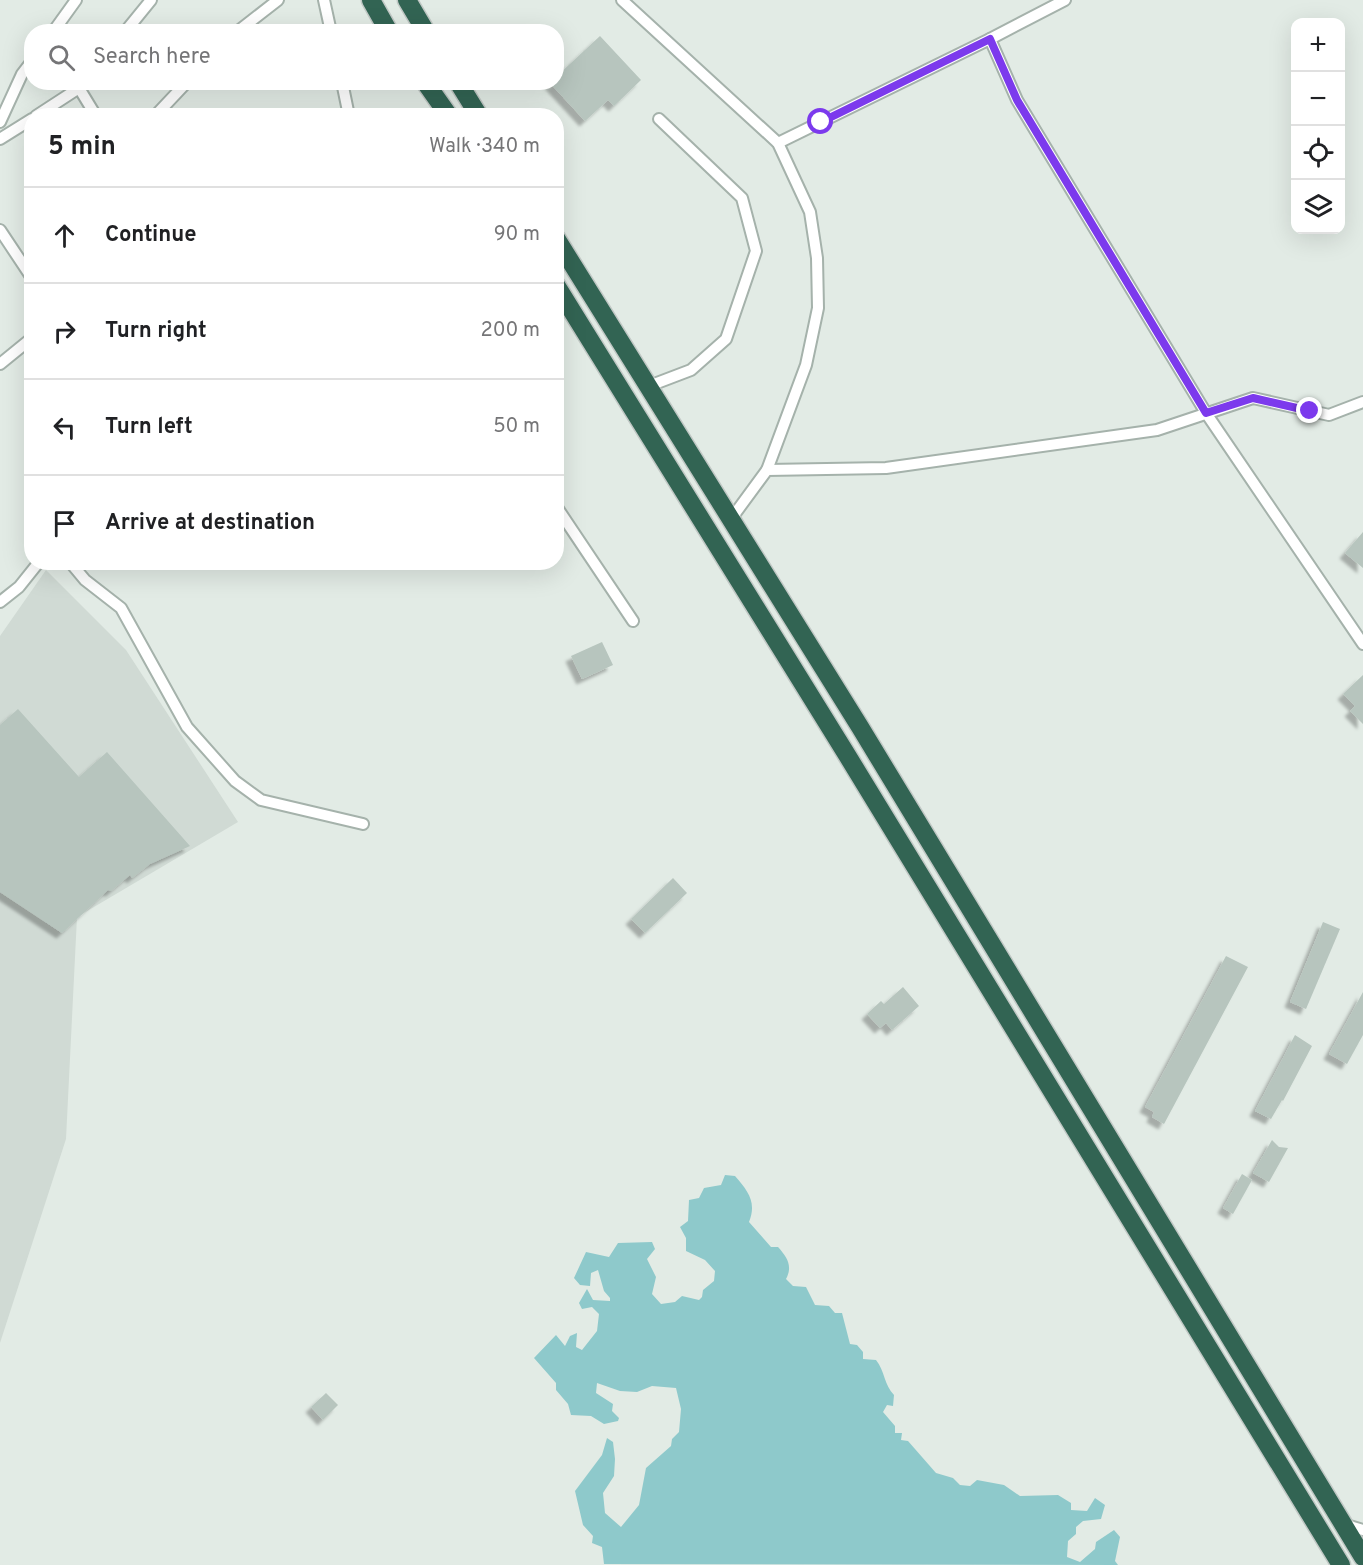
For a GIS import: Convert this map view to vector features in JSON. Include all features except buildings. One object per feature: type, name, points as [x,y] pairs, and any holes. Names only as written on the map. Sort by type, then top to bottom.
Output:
[{"type":"highway","points":[[371,0],[384,24]]},
{"type":"highway","points":[[407,0],[421,24]]},
{"type":"highway","points":[[430,90],[443,108]]},
{"type":"highway","points":[[463,90],[474,108]]},
{"type":"highway","points":[[564,251],[866,738],[1363,1557]]},
{"type":"highway","points":[[564,298],[847,754],[1338,1561]]},
{"type":"highway","points":[[1340,1520],[1363,1546]]},
{"type":"street","points":[[59,24],[76,0]]},
{"type":"street","points":[[132,24],[151,0]]},
{"type":"street","points":[[247,24],[278,0]]},
{"type":"street","points":[[324,0],[329,24]]},
{"type":"street","points":[[622,0],[778,143],[810,212],[817,258],[818,308],[806,364],[767,470],[731,519]]},
{"type":"street","points":[[778,143],[1065,0]]},
{"type":"street","points":[[990,39],[1017,100],[1206,413],[1363,644]]},
{"type":"street","points":[[0,122],[24,71]]},
{"type":"street","points":[[48,108],[74,90]]},
{"type":"street","points":[[83,90],[92,108]]},
{"type":"street","points":[[163,108],[179,90]]},
{"type":"street","points":[[344,90],[347,108]]},
{"type":"street","points":[[649,386],[691,370],[726,339],[756,251],[742,198],[659,119]]},
{"type":"street","points":[[0,139],[24,124]]},
{"type":"street","points":[[0,230],[24,266]]},
{"type":"street","points":[[0,364],[24,344]]},
{"type":"street","points":[[767,470],[886,468],[1157,430],[1253,398],[1329,416],[1363,402]]},
{"type":"street","points":[[564,518],[633,621]]},
{"type":"street","points":[[0,602],[18,587],[32,570]]},
{"type":"street","points":[[77,570],[85,580],[121,608],[187,728],[236,781],[261,800],[363,824]]},
{"type":"street","points":[[1340,1520],[1363,1530]]},
{"type":"shaded area","points":[[46,570],[126,650],[238,822],[77,917],[66,1139],[0,1343],[0,636]]},
{"type":"water","points":[[725,1175],[735,1176],[750,1197],[752,1208],[749,1222],[771,1247],[778,1247],[786,1258],[789,1270],[786,1279],[793,1286],[806,1287],[815,1305],[829,1306],[835,1313],[842,1313],[850,1344],[857,1345],[863,1352],[863,1359],[876,1360],[879,1364],[888,1387],[894,1395],[893,1406],[887,1405],[883,1412],[895,1426],[895,1433],[902,1433],[901,1440],[908,1441],[936,1473],[953,1478],[960,1485],[970,1486],[977,1480],[1004,1485],[1020,1496],[1058,1495],[1071,1503],[1071,1510],[1087,1511],[1095,1498],[1105,1505],[1101,1519],[1083,1521],[1076,1527],[1076,1534],[1068,1541],[1067,1557],[1080,1562],[1095,1549],[1096,1542],[1114,1530],[1120,1537],[1115,1561],[1118,1565],[604,1564],[602,1547],[592,1543],[593,1536],[583,1525],[575,1491],[602,1455],[607,1438],[613,1442],[614,1476],[603,1493],[605,1513],[621,1527],[639,1505],[646,1468],[671,1446],[672,1439],[679,1432],[681,1409],[676,1388],[652,1386],[637,1392],[620,1391],[597,1383],[596,1393],[613,1404],[612,1411],[619,1418],[618,1421],[604,1424],[591,1416],[571,1415],[568,1404],[556,1390],[556,1383],[534,1358],[556,1335],[565,1346],[570,1336],[577,1333],[576,1347],[582,1350],[597,1331],[599,1314],[592,1307],[582,1309],[579,1303],[587,1289],[593,1300],[610,1301],[610,1298],[604,1291],[598,1270],[591,1273],[590,1286],[580,1285],[574,1278],[586,1252],[609,1257],[618,1243],[652,1242],[655,1249],[647,1259],[656,1277],[652,1294],[661,1304],[675,1302],[682,1296],[699,1300],[703,1290],[714,1281],[715,1271],[705,1260],[686,1251],[686,1238],[680,1227],[688,1221],[689,1200],[699,1198],[704,1188],[721,1185]]},
{"type":"route","points":[[821,122],[990,39],[1017,100],[1206,413],[1253,398],[1310,411]]}]
